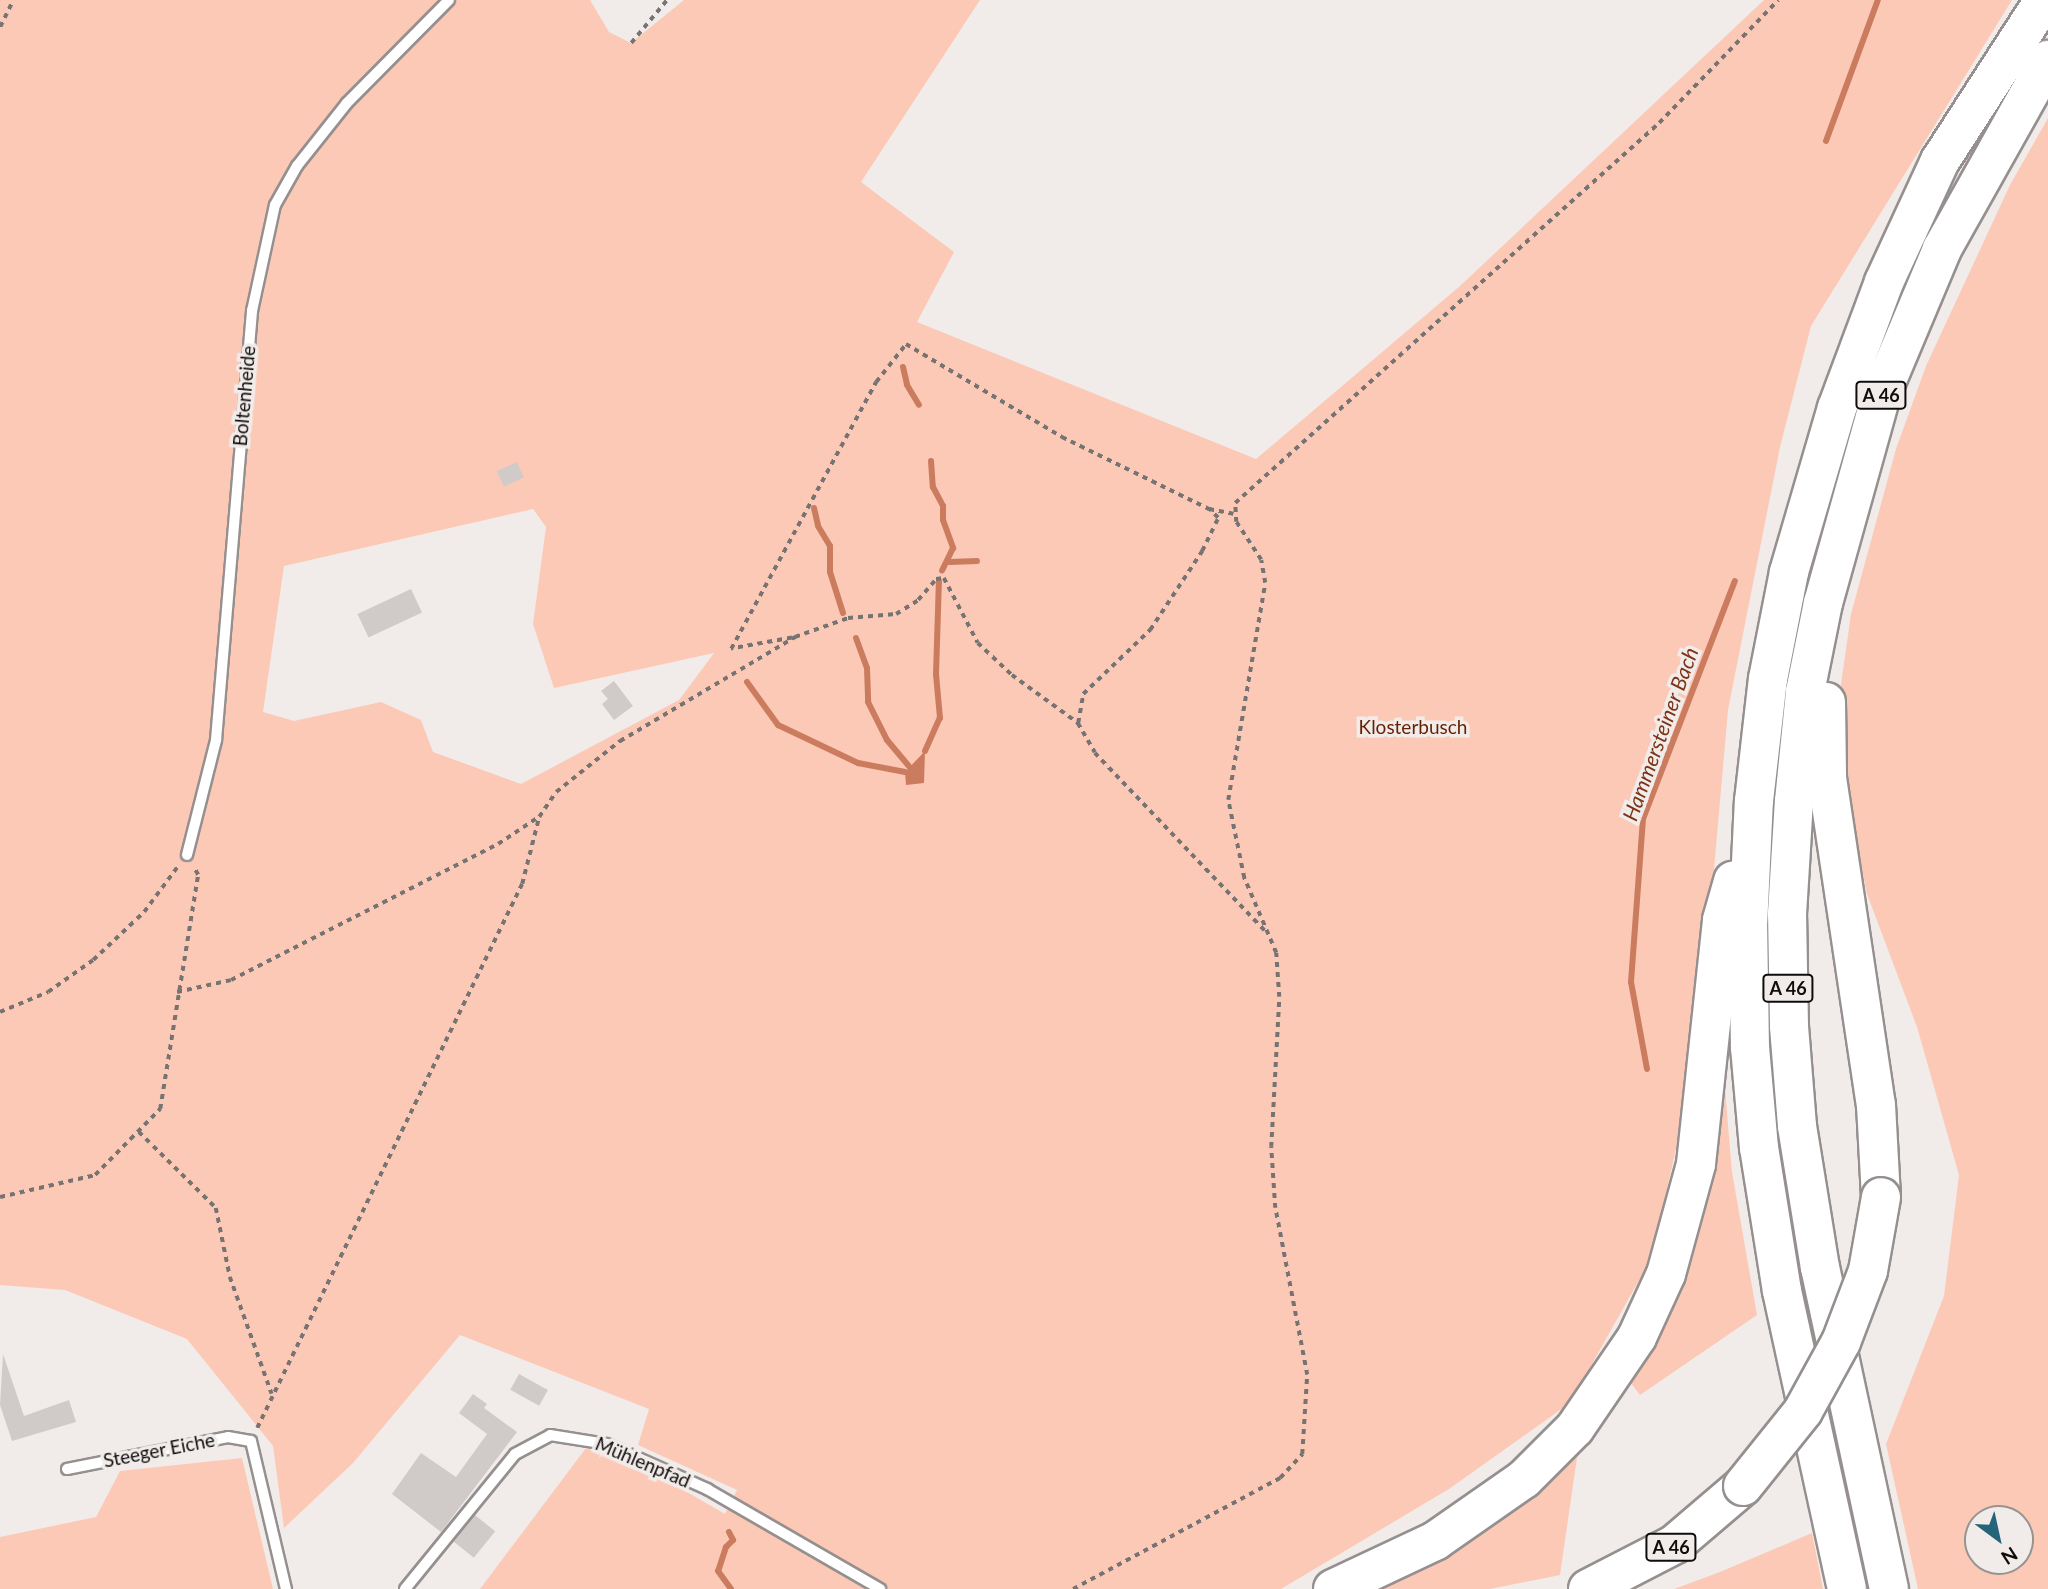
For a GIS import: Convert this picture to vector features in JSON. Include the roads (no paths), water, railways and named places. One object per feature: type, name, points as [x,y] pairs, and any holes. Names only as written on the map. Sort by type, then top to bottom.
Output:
[{"type":"highway","name":"A 46","points":[[1847,1589],[1782,1291],[1759,1148],[1748,940],[1754,801],[1768,679],[1789,572],[1837,408],[1884,282],[1940,161],[2044,0]]},
{"type":"highway","name":"A 46","points":[[1889,1589],[1820,1268],[1797,1126],[1789,1026],[1787,914],[1794,801],[1805,692],[1823,603],[1866,438],[1897,352],[1968,197],[2048,60]]},
{"type":"highway","name":"A 46","points":[[1588,1589],[1675,1544],[1743,1486],[1803,1411],[1841,1342],[1868,1271],[1881,1196],[1877,1105],[1827,778],[1823,603]]},
{"type":"highway","points":[[1332,1589],[1435,1541],[1524,1479],[1598,1399],[1653,1304],[1676,1243],[1696,1164],[1722,920],[1754,801]]},
{"type":"lane","name":"Boltenheide","points":[[187,855],[216,740],[252,311],[275,205],[297,166],[347,103],[449,0]]},
{"type":"lane","name":"Mühlenpfad","points":[[405,1589],[516,1454],[538,1439],[559,1435],[607,1444],[707,1489],[880,1589]]},
{"type":"lane","name":"Steeger Eiche","points":[[67,1469],[228,1437],[251,1441],[286,1589]]},
{"type":"waterway","name":"Hammersteiner Bach","points":[[1826,141],[1878,0]]},
{"type":"waterway","points":[[903,367],[907,385],[919,405]]},
{"type":"waterway","points":[[931,461],[933,487],[943,506],[943,520],[953,548],[942,571]]},
{"type":"waterway","points":[[814,508],[818,526],[830,546],[830,572],[843,613]]},
{"type":"waterway","points":[[950,562],[977,561]]},
{"type":"waterway","points":[[925,751],[940,718],[936,674],[939,581]]},
{"type":"waterway","name":"Hammersteiner Bach","points":[[1647,1069],[1631,982],[1643,819],[1735,581]]},
{"type":"waterway","points":[[856,638],[867,668],[868,702],[887,740],[910,767]]},
{"type":"waterway","points":[[747,682],[778,725],[858,763],[905,772]]},
{"type":"waterway","points":[[729,1532],[733,1540],[726,1547],[718,1571],[731,1589]]},
{"type":"park label","name":"Klosterbusch","points":[[1413,727]]}]
